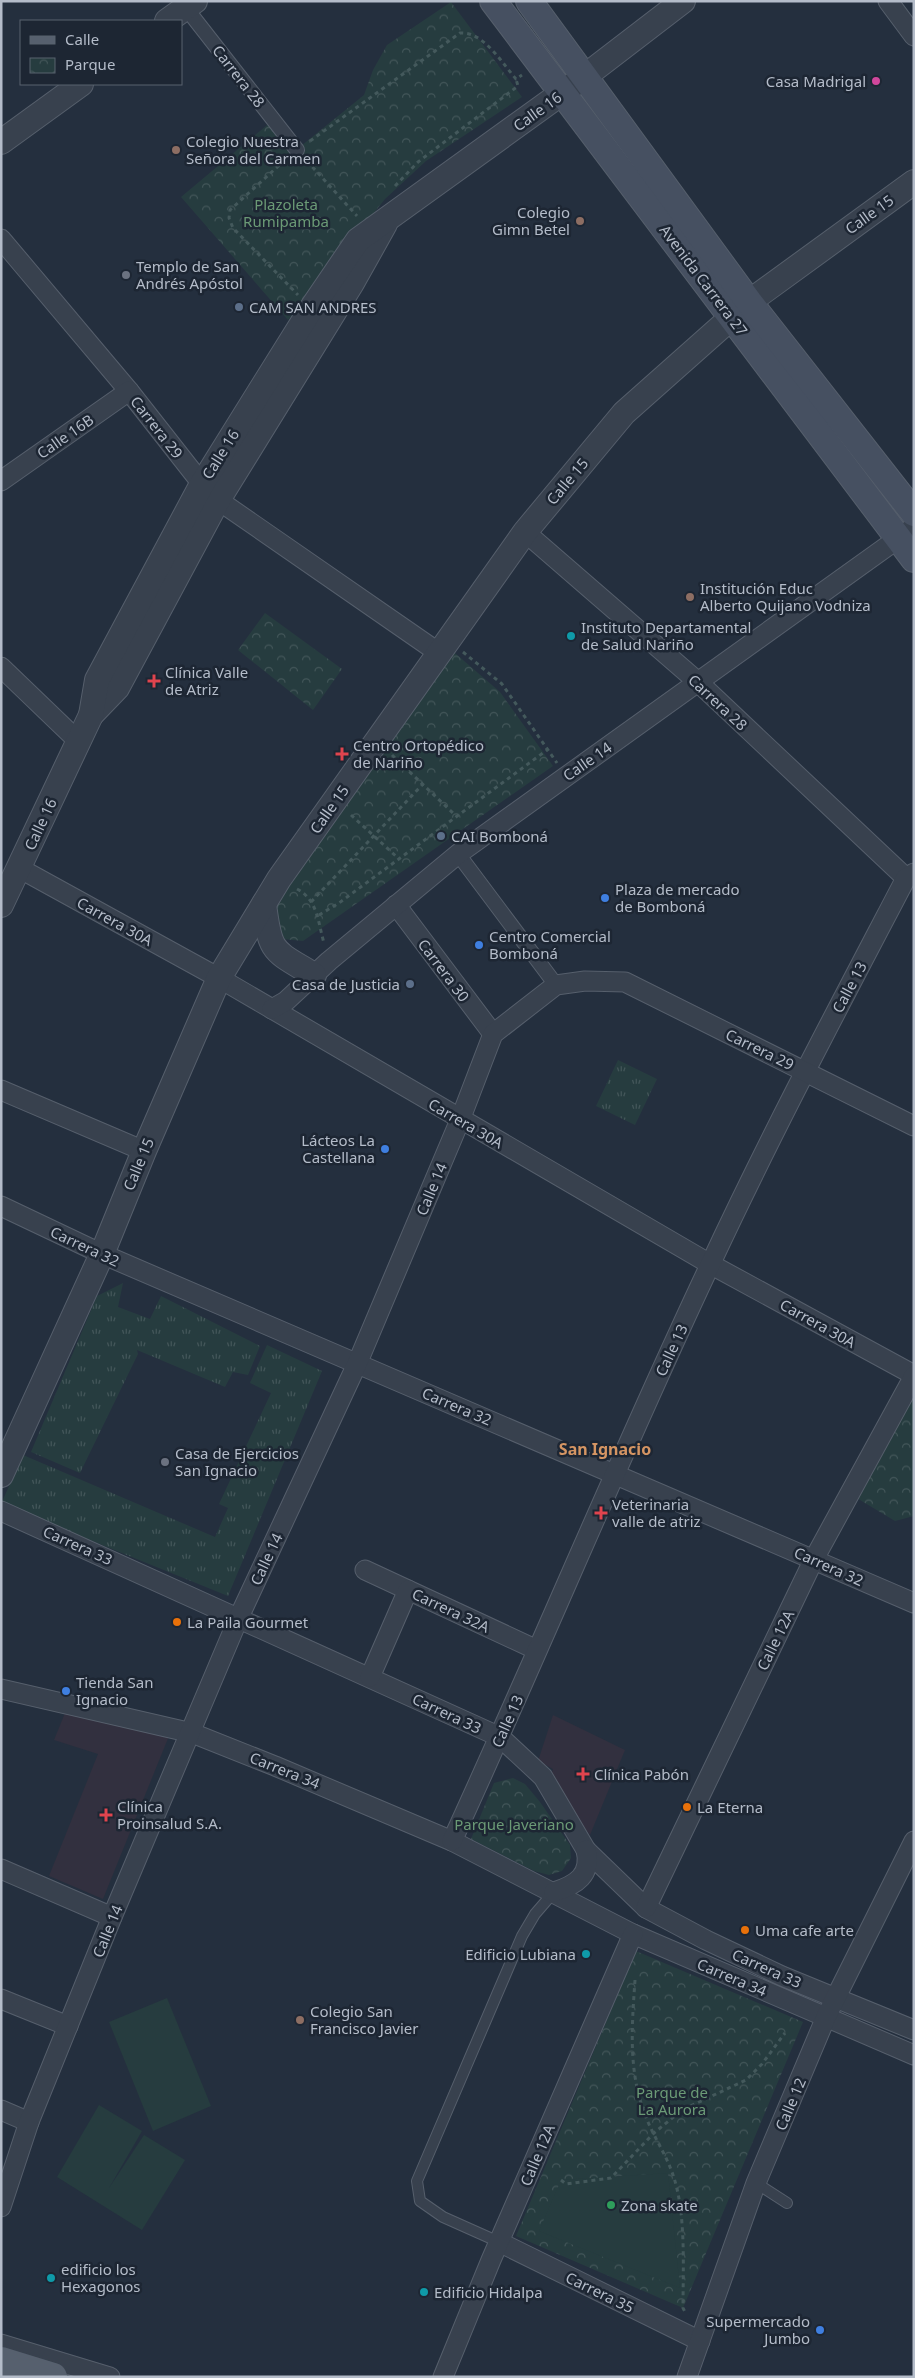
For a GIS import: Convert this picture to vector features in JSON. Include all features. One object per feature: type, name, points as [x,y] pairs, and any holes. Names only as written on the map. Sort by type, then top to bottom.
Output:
[{"type":"main road","name":"Avenida Carrera 27","points":[[493,1],[561,93],[741,310],[914,513]]},
{"type":"main road","name":"Avenida Carrera 27","points":[[529,1],[584,77],[741,310],[906,532],[914,559]]},
{"type":"main road","points":[[1,2361],[45,2371]]},
{"type":"street","name":"Calle 16","points":[[1,905],[91,715],[117,688],[210,492],[311,309],[358,240],[584,77],[683,1]]},
{"type":"street","points":[[888,1],[914,36]]},
{"type":"street","name":"Carrera 28","points":[[182,8],[296,150]]},
{"type":"street","points":[[1,142],[80,85]]},
{"type":"street","name":"Calle 15","points":[[1,1475],[102,1254],[144,1151],[219,978],[279,879],[525,532],[624,413],[741,310],[914,182]]},
{"type":"street","name":"Calle 16","points":[[210,492],[352,283],[380,224]]},
{"type":"street","name":"Carrera 29","points":[[1,239],[130,391],[210,492],[445,645]]},
{"type":"street","name":"Calle 16B","points":[[1,481],[130,391]]},
{"type":"street","name":"Carrera 28","points":[[525,532],[698,682],[910,876]]},
{"type":"street","name":"Calle 14","points":[[272,1009],[286,1001],[322,968],[458,854],[906,532]]},
{"type":"street","points":[[1,668],[78,741]]},
{"type":"street","points":[[458,854],[556,985],[493,1034]]},
{"type":"street","name":"Carrera 30A","points":[[19,868],[219,978],[710,1264],[914,1376]]},
{"type":"street","name":"Calle 13","points":[[452,1841],[500,1737],[614,1474],[710,1264],[804,1071],[910,876]]},
{"type":"street","points":[[264,904],[267,934],[276,952],[322,968]]},
{"type":"street","name":"Carrera 30","points":[[396,905],[493,1034]]},
{"type":"street","name":"Carrera 29","points":[[556,985],[604,980],[625,982],[914,1126]]},
{"type":"street","name":"Calle 14","points":[[1,2207],[29,2122],[112,1917],[192,1733],[239,1617],[357,1364],[460,1120],[493,1034]]},
{"type":"street","points":[[1,1090],[144,1151]]},
{"type":"street","name":"Carrera 32","points":[[1,1206],[102,1254],[914,1603]]},
{"type":"street","name":"Calle 12A","points":[[646,1908],[814,1559],[914,1376]]},
{"type":"street","name":"Carrera 33","points":[[1,1511],[239,1617],[500,1737],[543,1777],[586,1850],[646,1908],[706,1940],[835,1998],[914,2030]]},
{"type":"street","name":"Carrera 32A","points":[[364,1570],[538,1650]]},
{"type":"street","points":[[370,1677],[408,1590]]},
{"type":"street","name":"Carrera 34","points":[[1,1689],[192,1733],[452,1841],[554,1892],[632,1934],[914,2055]]},
{"type":"street","name":"Calle 12","points":[[687,2377],[756,2184],[826,2017],[914,1841]]},
{"type":"street","points":[[554,1892],[564,1889],[583,1876],[589,1861],[586,1850]]},
{"type":"street","points":[[1,1869],[112,1917]]},
{"type":"street","name":"Calle 12A","points":[[443,2377],[632,1934]]},
{"type":"street","points":[[1,1999],[68,2026]]},
{"type":"street","points":[[1,2110],[29,2122]]},
{"type":"street","name":"Carrera 35","points":[[499,2242],[700,2342]]},
{"type":"street","points":[[1,2344],[45,2371],[110,2377]]},
{"type":"lane","points":[[499,2242],[443,2217],[420,2201],[417,2181],[522,1936],[535,1914],[554,1892]]},
{"type":"lane","points":[[756,2184],[787,2203]]},
{"type":"path","points":[[311,309],[233,228],[229,218],[230,210],[296,150],[460,33],[469,32],[477,36],[516,80],[518,86],[418,162],[392,188]]},
{"type":"path","points":[[516,80],[538,64]]},
{"type":"path","points":[[296,150],[380,224]]},
{"type":"path","points":[[445,645],[464,653],[502,684],[566,776]]},
{"type":"path","points":[[319,915],[339,903],[547,750]]},
{"type":"path","points":[[392,755],[456,816]]},
{"type":"path","points":[[311,902],[423,784]]},
{"type":"path","points":[[350,814],[398,858]]},
{"type":"path","points":[[279,879],[304,892],[319,915],[322,968]]},
{"type":"path","points":[[635,1979],[631,2053],[634,2081],[644,2114],[674,2178],[683,2246],[684,2308],[700,2342]]},
{"type":"path","points":[[562,2180],[566,2184],[611,2178],[654,2133],[682,2110],[746,2080],[762,2064],[785,2033]]},
{"type":"shaded area","name":"Clínica Proinsalud S.A.","points":[[67,1708],[171,1731],[103,1899],[49,1876],[98,1754],[54,1740]]},
{"type":"shaded area","name":"Clínica Pabón","points":[[553,1715],[625,1750],[590,1835],[558,1795],[562,1790],[549,1780],[553,1769],[538,1761]]},
{"type":"green space","name":"Plazoleta Rumipamba","points":[[451,2],[522,97],[426,161],[385,199],[288,320],[181,197],[278,116],[301,146],[364,95],[373,70],[387,45]]},
{"type":"green space","points":[[265,613],[342,669],[313,710],[238,650]]},
{"type":"green space","points":[[448,647],[500,692],[553,766],[303,941],[283,939],[273,923],[280,895]]},
{"type":"green space","points":[[618,1060],[657,1079],[635,1125],[596,1106]]},
{"type":"green space","points":[[123,1283],[118,1307],[150,1319],[161,1296],[260,1346],[248,1375],[233,1372],[225,1387],[137,1350],[138,1354],[80,1473],[31,1452],[97,1296]]},
{"type":"green space","points":[[267,1345],[322,1371],[228,1596],[1,1504],[23,1455],[215,1537],[228,1508],[219,1504],[271,1393],[250,1383]]},
{"type":"green space","points":[[914,1395],[914,1516],[895,1521],[855,1497]]},
{"type":"green space","name":"Parque Javeriano","points":[[513,1778],[525,1784],[570,1845],[571,1858],[562,1871],[549,1875],[534,1871],[471,1839],[494,1783]]},
{"type":"green space","name":"Parque de La Aurora","points":[[636,1951],[803,2022],[683,2308],[516,2236]]},
{"type":"green space","points":[[167,1998],[211,2106],[153,2131],[109,2022]]},
{"type":"green space","points":[[99,2105],[142,2131],[109,2188],[144,2135],[185,2160],[142,2230],[57,2177]]},
{"type":"green space","name":"Zona skate","points":[[668,2173],[680,2288],[539,2231],[561,2180]]},
{"type":"place","name":"Casa Madrigal","points":[[876,81]]},
{"type":"place","name":"Colegio Nuestra Señora del Carmen","points":[[176,150]]},
{"type":"place","name":"Colegio Gimn Betel","points":[[580,221]]},
{"type":"place","name":"Templo de San Andrés Apóstol","points":[[126,275]]},
{"type":"place","name":"CAM SAN ANDRES","points":[[239,307]]},
{"type":"place","name":"Institución Educ Alberto Quijano Vodniza","points":[[690,597]]},
{"type":"place","name":"Instituto Departamental de Salud Nariño","points":[[571,636]]},
{"type":"place","name":"Clínica Valle de Atriz","points":[[154,681]]},
{"type":"place","name":"Centro Ortopédico de Nariño","points":[[342,754]]},
{"type":"place","name":"CAI Bomboná","points":[[441,836]]},
{"type":"place","name":"Plaza de mercado de Bomboná","points":[[605,898]]},
{"type":"place","name":"Centro Comercial Bomboná","points":[[479,945]]},
{"type":"place","name":"Casa de Justicia","points":[[410,984]]},
{"type":"place","name":"Lácteos La Castellana","points":[[385,1149]]},
{"type":"place","name":"Casa de Ejercicios San Ignacio","points":[[165,1462]]},
{"type":"place","name":"Veterinaria valle de atriz","points":[[601,1513]]},
{"type":"place","name":"La Paila Gourmet","points":[[177,1622]]},
{"type":"place","name":"Tienda San Ignacio","points":[[66,1691]]},
{"type":"place","name":"Clínica Pabón","points":[[583,1774]]},
{"type":"place","name":"La Eterna","points":[[687,1807]]},
{"type":"place","name":"Clínica Proinsalud S.A.","points":[[106,1815]]},
{"type":"place","name":"Uma cafe arte","points":[[745,1930]]},
{"type":"place","name":"Edificio Lubiana","points":[[586,1954]]},
{"type":"place","name":"Colegio San Francisco Javier","points":[[300,2020]]},
{"type":"place","name":"Zona skate","points":[[611,2205]]},
{"type":"place","name":"edificio los Hexagonos","points":[[51,2278]]},
{"type":"place","name":"Edificio Hidalpa","points":[[424,2292]]},
{"type":"place","name":"Supermercado Jumbo","points":[[820,2330]]},
{"type":"district","name":"San Ignacio","points":[[605,1449]]}]
